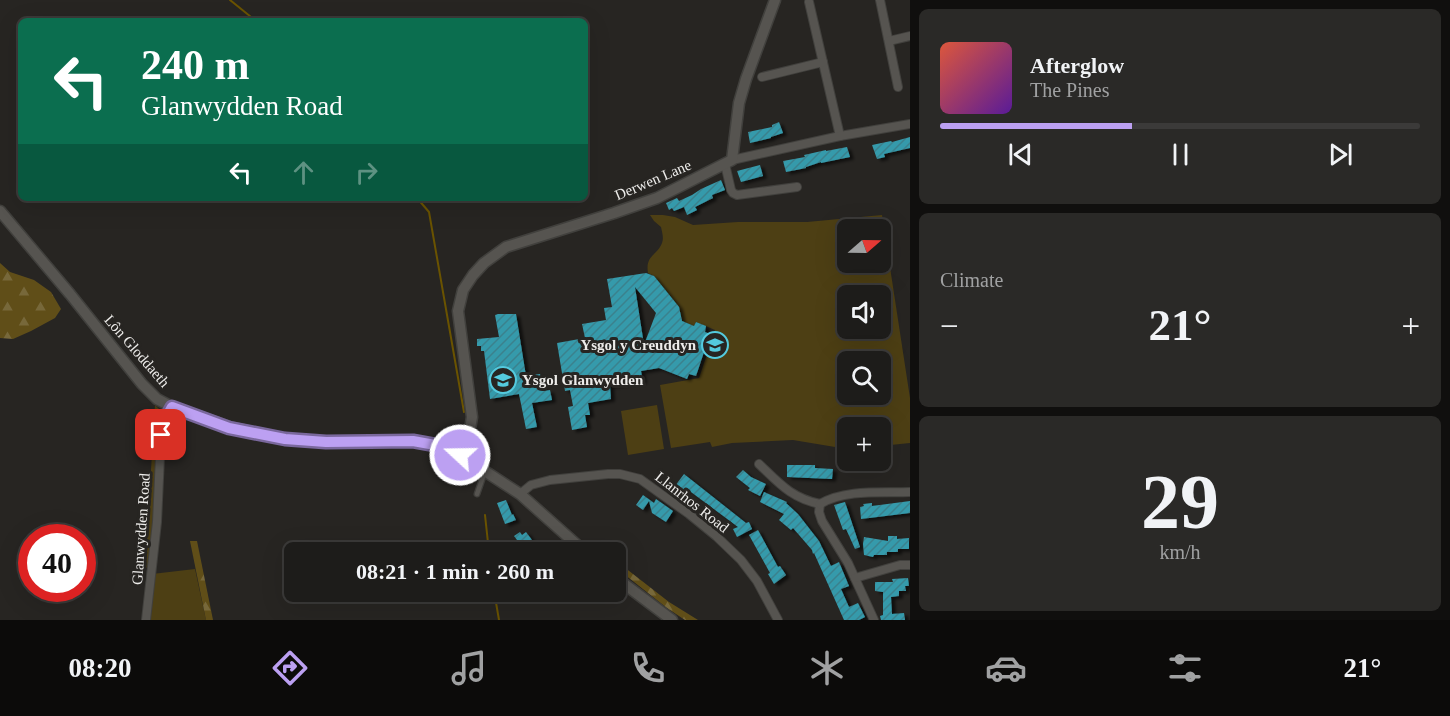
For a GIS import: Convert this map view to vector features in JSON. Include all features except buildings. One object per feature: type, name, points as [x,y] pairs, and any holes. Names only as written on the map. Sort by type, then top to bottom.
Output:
[{"type":"street","points":[[775,0],[741,95],[728,162],[731,190],[737,195],[797,187]]},
{"type":"street","points":[[880,0],[898,87]]},
{"type":"street","points":[[809,2],[840,136]]},
{"type":"street","points":[[889,41],[910,36]]},
{"type":"street","points":[[762,77],[823,62]]},
{"type":"street","points":[[728,162],[840,136],[910,124]]},
{"type":"street","name":"Derwen Lane","points":[[460,455],[472,417],[458,311],[463,290],[473,275],[484,263],[506,248],[657,198],[728,162]]},
{"type":"street","name":"Lôn Gloddaeth","points":[[0,211],[142,384],[157,399],[172,407],[229,428],[285,439],[326,442],[413,441],[435,445],[460,455],[520,494],[574,542]]},
{"type":"street","name":"Glanwydden Road","points":[[146,620],[157,522],[161,435],[163,423],[172,407]]},
{"type":"street","points":[[759,464],[796,497],[820,504],[837,496],[850,494],[910,492]]},
{"type":"street","name":"Llanrhos Road","points":[[520,494],[531,485],[550,480],[609,474],[640,479],[689,514],[741,560],[757,581],[778,620]]},
{"type":"street","points":[[820,504],[819,512],[822,521],[842,551],[874,620]]},
{"type":"street","points":[[855,578],[900,565],[910,565]]},
{"type":"street","points":[[626,585],[672,620]]},
{"type":"lane","points":[[477,494],[485,471]]},
{"type":"shaded area","points":[[650,215],[675,217],[693,225],[837,219],[837,273],[891,273],[910,398],[910,443],[891,445],[891,417],[837,417],[837,447],[793,440],[732,443],[712,447],[710,442],[671,448],[660,385],[699,378],[715,330],[696,322],[694,326],[682,321],[679,307],[654,276],[648,273],[648,263],[662,243],[661,227]]},
{"type":"shaded area","points":[[882,215],[883,219],[839,219]]},
{"type":"shaded area","points":[[155,405],[159,409],[159,414],[155,494],[150,567],[145,568]]},
{"type":"shaded area","points":[[657,405],[664,449],[628,455],[621,411]]},
{"type":"shaded area","points":[[195,569],[206,620],[146,620],[152,574]]},
{"type":"green space","points":[[0,263],[10,272],[34,280],[51,292],[61,309],[55,318],[13,339],[0,338]]},
{"type":"green space","points":[[190,541],[197,541],[213,620],[206,620]]},
{"type":"green space","points":[[626,569],[669,602],[698,620],[685,620],[626,576]]},
{"type":"waterway","points":[[230,0],[252,18]]},
{"type":"waterway","points":[[420,201],[429,212],[464,412]]},
{"type":"waterway","points":[[485,515],[488,542]]},
{"type":"waterway","points":[[496,602],[499,620]]},
{"type":"place","name":"Ysgol y Creuddyn","points":[[715,345]]},
{"type":"place","name":"Ysgol Glanwydden","points":[[503,380]]},
{"type":"route","points":[[161,435],[163,423],[172,407],[229,428],[285,439],[326,442],[413,441],[435,445],[460,455]]}]
